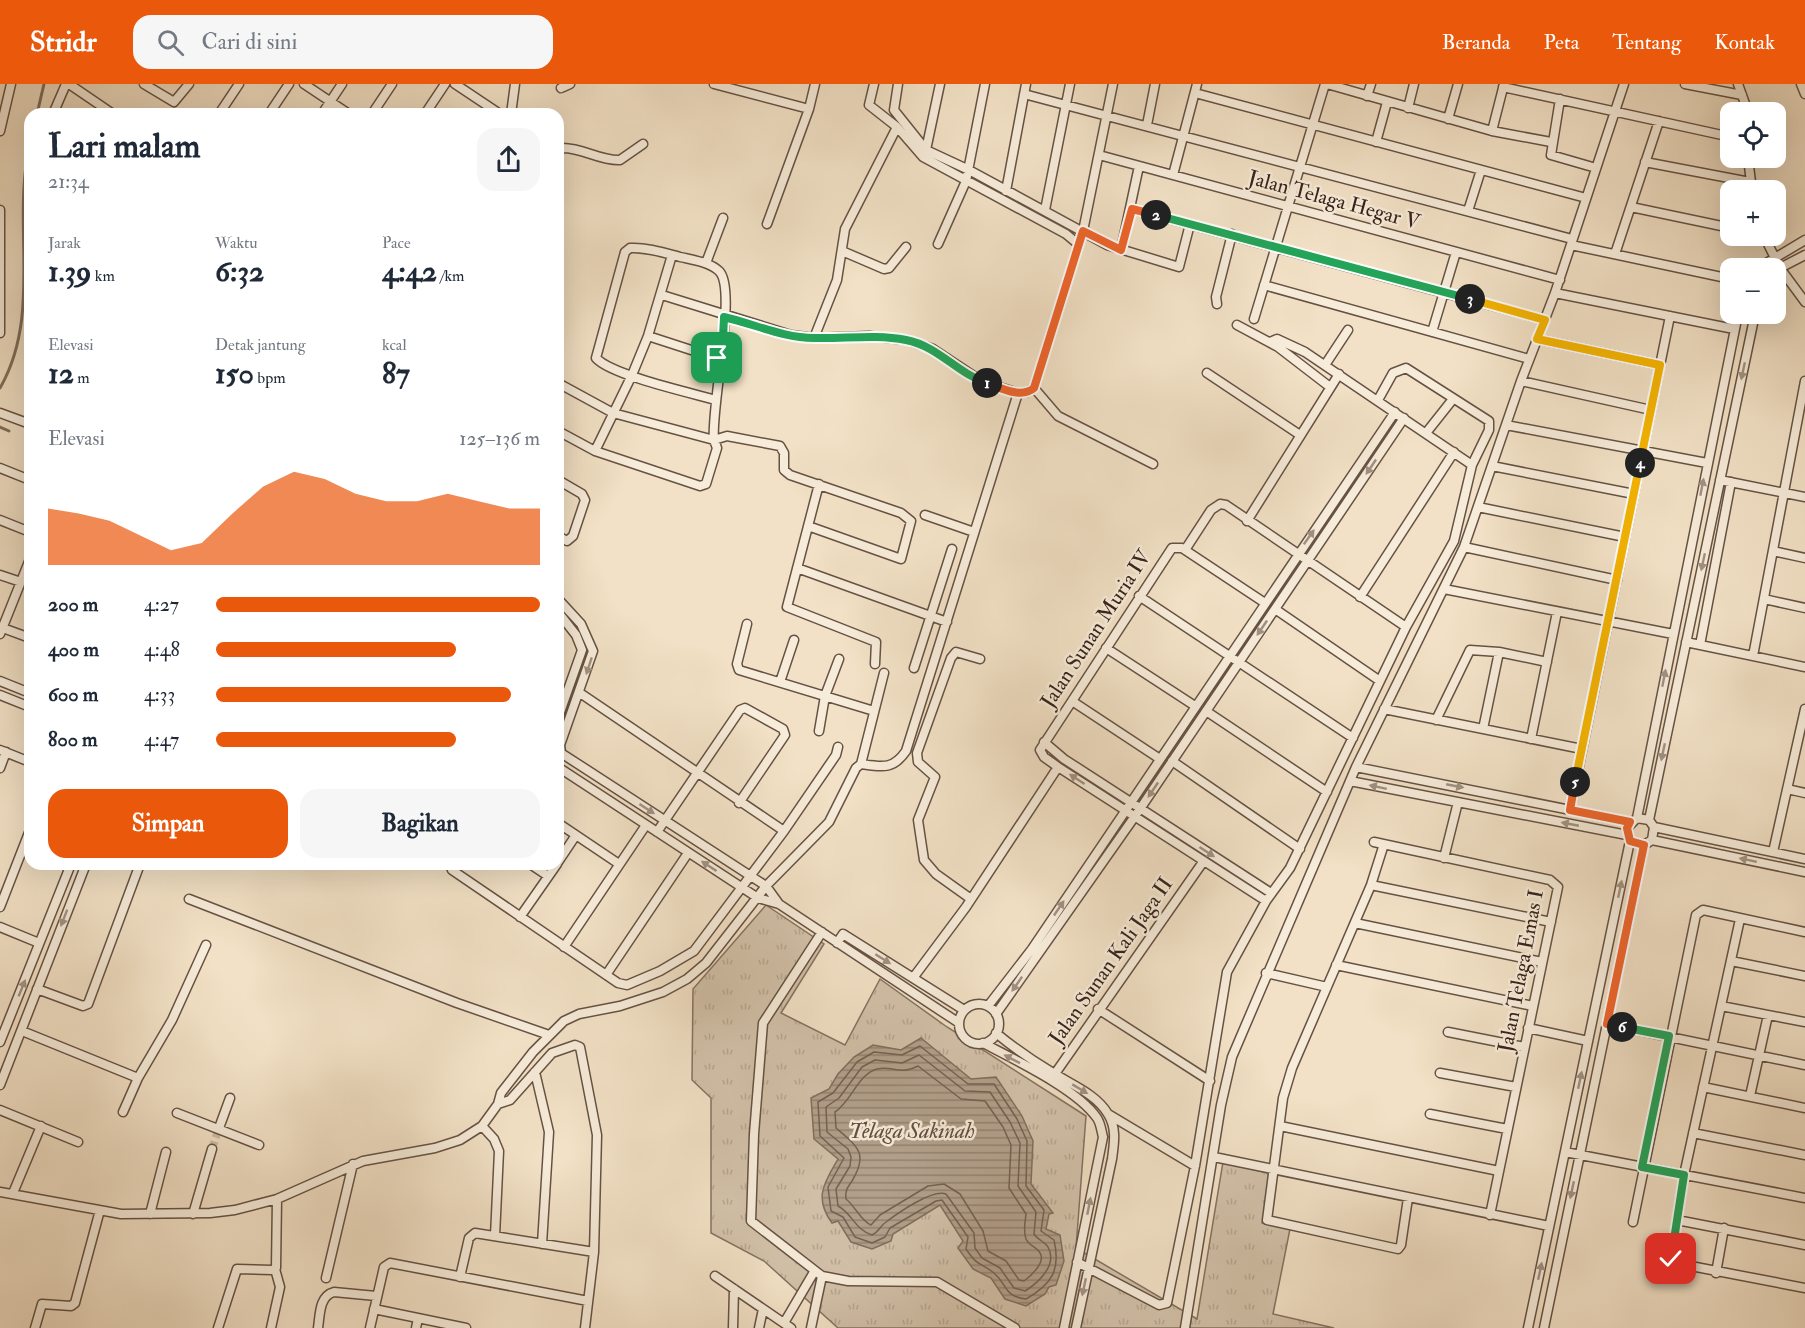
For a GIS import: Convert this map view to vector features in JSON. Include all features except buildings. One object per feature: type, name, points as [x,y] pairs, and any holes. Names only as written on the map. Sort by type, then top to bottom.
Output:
[{"type":"street","points":[[0,131],[4,106],[12,84]]},
{"type":"street","points":[[55,108],[67,84],[104,108]]},
{"type":"street","points":[[144,84],[174,102],[189,84]]},
{"type":"street","points":[[223,108],[239,84]]},
{"type":"street","points":[[273,108],[289,84]]},
{"type":"street","points":[[304,84],[340,108]]},
{"type":"street","points":[[326,108],[342,84]]},
{"type":"street","points":[[376,108],[392,84]]},
{"type":"street","points":[[430,108],[445,84]]},
{"type":"street","points":[[455,84],[491,108]]},
{"type":"street","points":[[512,108],[515,84]]},
{"type":"street","points":[[714,84],[809,109]]},
{"type":"street","points":[[767,224],[809,109],[815,84]]},
{"type":"street","points":[[874,84],[870,105],[897,127],[923,157],[1066,234],[1078,244]]},
{"type":"street","points":[[898,84],[894,110],[926,150],[969,170],[1121,250],[1179,267],[1190,224]]},
{"type":"street","points":[[926,150],[940,84]]},
{"type":"street","points":[[938,244],[966,181],[985,84]]},
{"type":"street","points":[[1006,191],[1026,84]]},
{"type":"street","points":[[1045,210],[1070,84]]},
{"type":"street","points":[[662,295],[724,317],[791,335],[814,338],[868,336],[907,340],[933,349],[982,382],[1017,393],[1027,392],[1034,388],[1083,231],[1113,84]]},
{"type":"street","points":[[1147,125],[1155,84]]},
{"type":"street","points":[[1254,319],[1326,84],[1492,131],[1551,142]]},
{"type":"street","points":[[1368,96],[1371,84]]},
{"type":"street","points":[[1408,108],[1414,84]]},
{"type":"street","points":[[1448,119],[1458,84]]},
{"type":"street","points":[[1685,84],[1742,95]]},
{"type":"street","points":[[1738,84],[1744,102]]},
{"type":"street","points":[[1801,84],[1805,94]]},
{"type":"street","points":[[1185,1328],[1222,1096],[1232,1056],[1356,767],[1464,547],[1521,381],[1560,280],[1616,112],[1621,85]]},
{"type":"street","points":[[1492,131],[1504,86],[1720,135]]},
{"type":"street","points":[[1173,175],[1196,89],[1376,142],[1586,198]]},
{"type":"street","points":[[1024,94],[1107,114],[1468,211],[1615,255],[1720,277]]},
{"type":"street","points":[[1560,99],[1550,152],[1555,159],[1596,168]]},
{"type":"street","points":[[1376,142],[1387,102]]},
{"type":"street","points":[[1615,255],[1659,121]]},
{"type":"street","points":[[814,338],[837,280],[845,229],[897,127]]},
{"type":"street","points":[[564,148],[574,148],[609,160],[620,160],[643,144]]},
{"type":"street","name":"Jalan Telaga Hegar V","points":[[1099,155],[1560,280]]},
{"type":"street","points":[[1645,162],[1724,180]]},
{"type":"street","points":[[1121,250],[1132,209],[1139,166]]},
{"type":"street","points":[[1468,211],[1481,170]]},
{"type":"street","points":[[1631,207],[1720,226]]},
{"type":"street","points":[[1132,209],[1232,234],[1545,320]]},
{"type":"street","points":[[0,210],[0,333]]},
{"type":"street","points":[[706,263],[723,218]]},
{"type":"street","points":[[1217,304],[1216,297],[1232,234]]},
{"type":"street","points":[[1769,246],[1775,257],[1805,240]]},
{"type":"street","points":[[842,251],[884,269],[889,268],[906,247]]},
{"type":"street","points":[[564,435],[595,451],[703,486],[706,484],[717,448],[712,428],[722,360],[725,283],[721,272],[706,263],[638,248],[625,252],[596,358],[601,363],[632,375],[716,400]]},
{"type":"street","points":[[1432,332],[1456,252]]},
{"type":"street","points":[[595,451],[648,336],[672,255]]},
{"type":"street","points":[[1786,265],[1805,255]]},
{"type":"street","points":[[1786,279],[1805,302]]},
{"type":"street","points":[[1263,285],[1529,359]]},
{"type":"street","points":[[1555,293],[1734,329]]},
{"type":"street","points":[[1570,810],[1670,316]]},
{"type":"street","points":[[1528,1328],[1735,324]]},
{"type":"street","points":[[1544,1328],[1607,1024],[1652,824],[1686,642],[1753,324]]},
{"type":"street","points":[[1237,325],[1270,342],[1330,387]]},
{"type":"street","points":[[1325,365],[1348,330]]},
{"type":"street","points":[[648,336],[722,360]]},
{"type":"street","points":[[1270,342],[1277,339],[1325,365],[1472,465]]},
{"type":"street","points":[[1537,339],[1660,365]]},
{"type":"street","points":[[1077,1262],[1159,1305],[1165,1305],[1195,1166],[1227,972],[1269,897],[1300,849],[1406,627],[1454,541],[1472,465],[1490,424],[1489,421],[1402,368],[1393,373],[1378,400]]},
{"type":"street","points":[[1207,373],[1300,435]]},
{"type":"street","points":[[1247,521],[1339,374]]},
{"type":"street","points":[[1521,381],[1652,410]]},
{"type":"street","points":[[1753,656],[1805,381]]},
{"type":"street","points":[[564,386],[613,413],[714,441],[727,436],[780,446],[784,453],[784,470],[790,475],[908,516],[911,521],[903,558],[899,559],[808,526]]},
{"type":"street","points":[[1034,388],[1058,416],[1153,464]]},
{"type":"street","points":[[861,764],[889,767],[899,761],[906,751],[1017,393]]},
{"type":"street","points":[[1425,433],[1453,399]]},
{"type":"street","points":[[988,1006],[1032,949],[1395,412]]},
{"type":"street","points":[[0,413],[24,422]]},
{"type":"street","points":[[996,1014],[1135,817],[1404,418]]},
{"type":"street","points":[[1506,425],[1707,463]]},
{"type":"street","points":[[1360,597],[1454,452]]},
{"type":"street","points":[[1492,466],[1634,494]]},
{"type":"street","points":[[0,468],[24,478]]},
{"type":"street","points":[[1720,480],[1805,497]]},
{"type":"street","points":[[1700,645],[1731,482]]},
{"type":"street","points":[[564,484],[582,494],[585,500],[573,536],[567,541],[564,539]]},
{"type":"street","points":[[819,484],[787,606],[876,642],[874,664]]},
{"type":"street","points":[[1265,603],[1185,550],[1216,506],[1226,505],[1406,627]]},
{"type":"street","points":[[1478,507],[1625,537]]},
{"type":"street","points":[[925,515],[974,532]]},
{"type":"street","points":[[0,520],[24,530]]},
{"type":"street","name":"Jalan Sunan Muria IV","points":[[1044,742],[1168,551],[1176,547],[1185,550]]},
{"type":"street","points":[[1464,547],[1617,580]]},
{"type":"street","points":[[914,668],[929,615],[952,549]]},
{"type":"street","points":[[1773,551],[1805,558]]},
{"type":"street","points":[[797,568],[947,621]]},
{"type":"street","points":[[24,574],[1,630],[24,636]]},
{"type":"street","points":[[0,575],[21,582]]},
{"type":"street","points":[[1444,589],[1673,634]]},
{"type":"street","points":[[1139,596],[1353,738]]},
{"type":"street","points":[[1764,599],[1805,608]]},
{"type":"street","points":[[564,605],[586,631],[593,651],[564,735]]},
{"type":"street","points":[[1275,609],[1380,681]]},
{"type":"street","points":[[1532,739],[1557,612]]},
{"type":"street","points":[[564,620],[581,646],[581,655],[564,702]]},
{"type":"street","points":[[747,624],[737,667],[874,711]]},
{"type":"street","points":[[576,635],[586,631]]},
{"type":"street","points":[[780,682],[794,640]]},
{"type":"street","points":[[1686,642],[1805,667]]},
{"type":"street","points":[[1106,648],[1195,706]]},
{"type":"street","points":[[1436,720],[1470,650],[1499,652],[1547,662]]},
{"type":"street","points":[[971,899],[936,874],[924,860],[918,820],[935,777],[918,762],[917,753],[951,658],[956,652],[980,659]]},
{"type":"street","points":[[1483,729],[1499,652]]},
{"type":"street","points":[[819,731],[825,696],[839,659]]},
{"type":"street","points":[[0,1192],[100,1210],[150,1214],[193,1214],[235,1210],[277,1199],[353,1164],[385,1155],[449,1145],[482,1126],[498,1104],[501,1093],[549,1035],[564,1021],[579,1014],[599,1011],[663,992],[687,979],[706,963],[766,886],[837,811],[851,774],[861,764],[884,673]]},
{"type":"street","points":[[0,681],[24,691]]},
{"type":"street","points":[[580,693],[696,774],[784,831]]},
{"type":"street","points":[[0,695],[24,705]]},
{"type":"street","points":[[1072,701],[1160,759]]},
{"type":"street","points":[[1384,709],[1582,750]]},
{"type":"street","points":[[1773,852],[1805,709]]},
{"type":"street","points":[[657,832],[740,710],[749,710],[783,729],[785,735],[739,803]]},
{"type":"street","points":[[1206,711],[1327,792]]},
{"type":"street","points":[[1269,897],[1140,809],[1128,806],[1058,767],[1042,754],[1040,750],[1044,742],[1128,806],[1135,817],[1203,862],[1269,897]]},
{"type":"street","points":[[452,870],[618,983],[627,985],[660,971],[694,951],[784,831],[836,755],[838,747]]},
{"type":"street","points":[[0,768],[3,751],[24,760]]},
{"type":"street","points":[[564,755],[766,886],[779,904]]},
{"type":"street","points":[[1173,761],[1300,849]]},
{"type":"street","points":[[913,978],[971,899],[1058,767]]},
{"type":"street","points":[[1356,767],[1570,810],[1633,820],[1805,859]]},
{"type":"street","points":[[564,771],[758,898],[779,904],[959,1023]]},
{"type":"street","points":[[1350,781],[1648,843],[1805,872]]},
{"type":"street","points":[[1787,789],[1805,793]]},
{"type":"street","points":[[1444,858],[1458,802]]},
{"type":"street","points":[[564,946],[646,825]]},
{"type":"street","points":[[564,827],[619,864]]},
{"type":"street","points":[[564,853],[576,835]]},
{"type":"street","name":"Jalan Telaga Emas I","points":[[1374,842],[1553,882],[1558,891],[1490,1215]]},
{"type":"street","points":[[1384,844],[1371,885],[1292,1068],[1283,1098],[1266,1216],[1270,1222],[1398,1249],[1401,1245],[1408,1198]]},
{"type":"street","points":[[0,907],[24,845]]},
{"type":"street","points":[[606,975],[688,853]]},
{"type":"street","name":"Jalan Sunan Kali Jaga II","points":[[1052,1078],[1098,1009],[1203,862]]},
{"type":"street","points":[[0,1042],[69,870]]},
{"type":"street","points":[[0,1085],[84,870]]},
{"type":"street","points":[[37,989],[83,1006],[88,1004],[138,870]]},
{"type":"street","points":[[540,870],[549,876]]},
{"type":"street","points":[[520,917],[553,870]]},
{"type":"street","points":[[1371,885],[1551,922]]},
{"type":"street","points":[[189,899],[446,999],[549,1035]]},
{"type":"street","points":[[1633,1222],[1642,1167],[1696,915],[1703,910],[1740,920],[1805,932]]},
{"type":"street","points":[[1740,920],[1684,1175],[1671,1259],[1675,1263],[1716,1273],[1805,1288]]},
{"type":"street","points":[[1355,923],[1542,962]]},
{"type":"street","points":[[0,927],[39,943]]},
{"type":"street","points":[[822,932],[763,1023],[750,1215],[755,1226],[818,1274],[848,1281],[937,1282],[1015,1328]]},
{"type":"street","points":[[837,943],[843,934],[964,1010]]},
{"type":"street","points":[[123,1112],[138,1078],[172,1020],[206,945]]},
{"type":"street","points":[[1731,961],[1805,976]]},
{"type":"street","points":[[1336,965],[1533,1006]]},
{"type":"street","points":[[1266,973],[1327,987]]},
{"type":"street","points":[[983,1043],[996,1033],[998,1020],[996,1014],[988,1006],[975,1004],[964,1010],[959,1023],[960,1030],[969,1041],[983,1043],[1093,1096],[1108,1114],[1195,1166]]},
{"type":"street","points":[[1721,1006],[1805,1022]]},
{"type":"street","points":[[1098,1009],[1210,1081]]},
{"type":"street","points":[[1750,1096],[1768,1015]]},
{"type":"street","points":[[1607,1024],[1713,1044],[1805,1065]]},
{"type":"street","points":[[1528,1028],[1588,1041]]},
{"type":"street","points":[[22,1031],[138,1078]]},
{"type":"street","points":[[1448,1032],[1524,1047]]},
{"type":"street","points":[[996,1033],[1085,1104],[1098,1119],[1103,1137],[1064,1328]]},
{"type":"street","points":[[498,1104],[510,1100],[559,1049],[574,1045],[580,1047],[597,1136],[594,1252],[585,1328]]},
{"type":"street","points":[[535,1072],[549,1132],[542,1244]]},
{"type":"street","points":[[1440,1073],[1516,1087]]},
{"type":"street","points":[[1703,1087],[1805,1108]]},
{"type":"street","points":[[219,1128],[230,1098]]},
{"type":"street","points":[[0,1110],[78,1142]]},
{"type":"street","points":[[177,1113],[259,1145]]},
{"type":"street","points":[[1098,1119],[1108,1114]]},
{"type":"street","points":[[1076,1328],[1115,1139],[1108,1114]]},
{"type":"street","points":[[1430,1114],[1507,1129]]},
{"type":"street","points":[[13,1193],[41,1126]]},
{"type":"street","points":[[482,1126],[494,1139],[499,1151],[495,1236]]},
{"type":"street","points":[[1280,1126],[1499,1171]]},
{"type":"street","points":[[1693,1133],[1805,1155]]},
{"type":"street","points":[[193,1214],[212,1149]]},
{"type":"street","points":[[150,1214],[166,1152]]},
{"type":"street","points":[[1565,1152],[1805,1198]]},
{"type":"street","points":[[1214,1157],[1549,1226]]},
{"type":"street","points":[[326,1278],[353,1164]]},
{"type":"street","points":[[271,1328],[280,1287],[275,1269],[277,1264],[277,1199]]},
{"type":"street","points":[[35,1328],[42,1304],[71,1306],[75,1303],[100,1210]]},
{"type":"street","points":[[1677,1220],[1805,1245]]},
{"type":"street","points":[[1716,1273],[1724,1228]]},
{"type":"street","points":[[460,1277],[471,1234],[594,1252]]},
{"type":"street","points":[[370,1328],[384,1267],[390,1263],[588,1301]]},
{"type":"street","points":[[218,1328],[237,1269],[275,1269]]},
{"type":"street","points":[[716,1276],[787,1326],[818,1274]]},
{"type":"street","points":[[811,1328],[818,1274]]},
{"type":"street","points":[[734,1289],[734,1328]]},
{"type":"street","points":[[318,1328],[323,1300],[328,1294],[334,1292],[376,1296]]},
{"type":"street","points":[[374,1309],[417,1323],[466,1328]]},
{"type":"street","points":[[759,1328],[763,1309]]},
{"type":"green space","points":[[766,905],[824,944],[781,1013],[845,1045],[880,979],[947,1027],[1086,1116],[1076,1248],[1197,1319],[1223,1162],[1272,1174],[1262,1223],[1290,1229],[1273,1314],[1334,1328],[838,1328],[764,1261],[711,1233],[711,1098],[692,1080],[693,989]]},
{"type":"water","name":"Telaga Sakinah","points":[[921,1038],[971,1079],[996,1077],[1022,1116],[1033,1141],[1031,1184],[1053,1213],[1049,1214],[1046,1229],[1060,1235],[1064,1261],[1056,1285],[1049,1287],[1045,1294],[1026,1306],[1005,1299],[991,1278],[973,1269],[958,1248],[963,1241],[940,1205],[893,1234],[891,1241],[872,1249],[851,1242],[838,1221],[832,1223],[826,1214],[822,1197],[823,1190],[838,1159],[814,1139],[811,1098],[829,1089],[838,1074],[854,1057],[873,1045],[901,1050]]},
{"type":"waterway","points":[[38,108],[44,84]]},
{"type":"waterway","points":[[24,189],[24,268]]},
{"type":"waterway","points":[[0,388],[13,360],[20,330],[24,268]]},
{"type":"waterway","points":[[0,427],[9,431]]},
{"type":"tunnel","points":[[212,1149],[219,1128]]},
{"type":"route","points":[[717,358],[722,360],[724,317],[791,335],[814,338],[868,336],[907,340],[933,349],[982,382],[1017,393],[1031,391],[1036,383],[1083,231],[1121,250],[1132,209],[1545,320],[1537,339],[1660,365],[1570,810],[1630,822],[1627,828],[1630,841],[1637,845],[1644,845],[1607,1024],[1669,1036],[1642,1167],[1684,1175],[1671,1259]]}]
